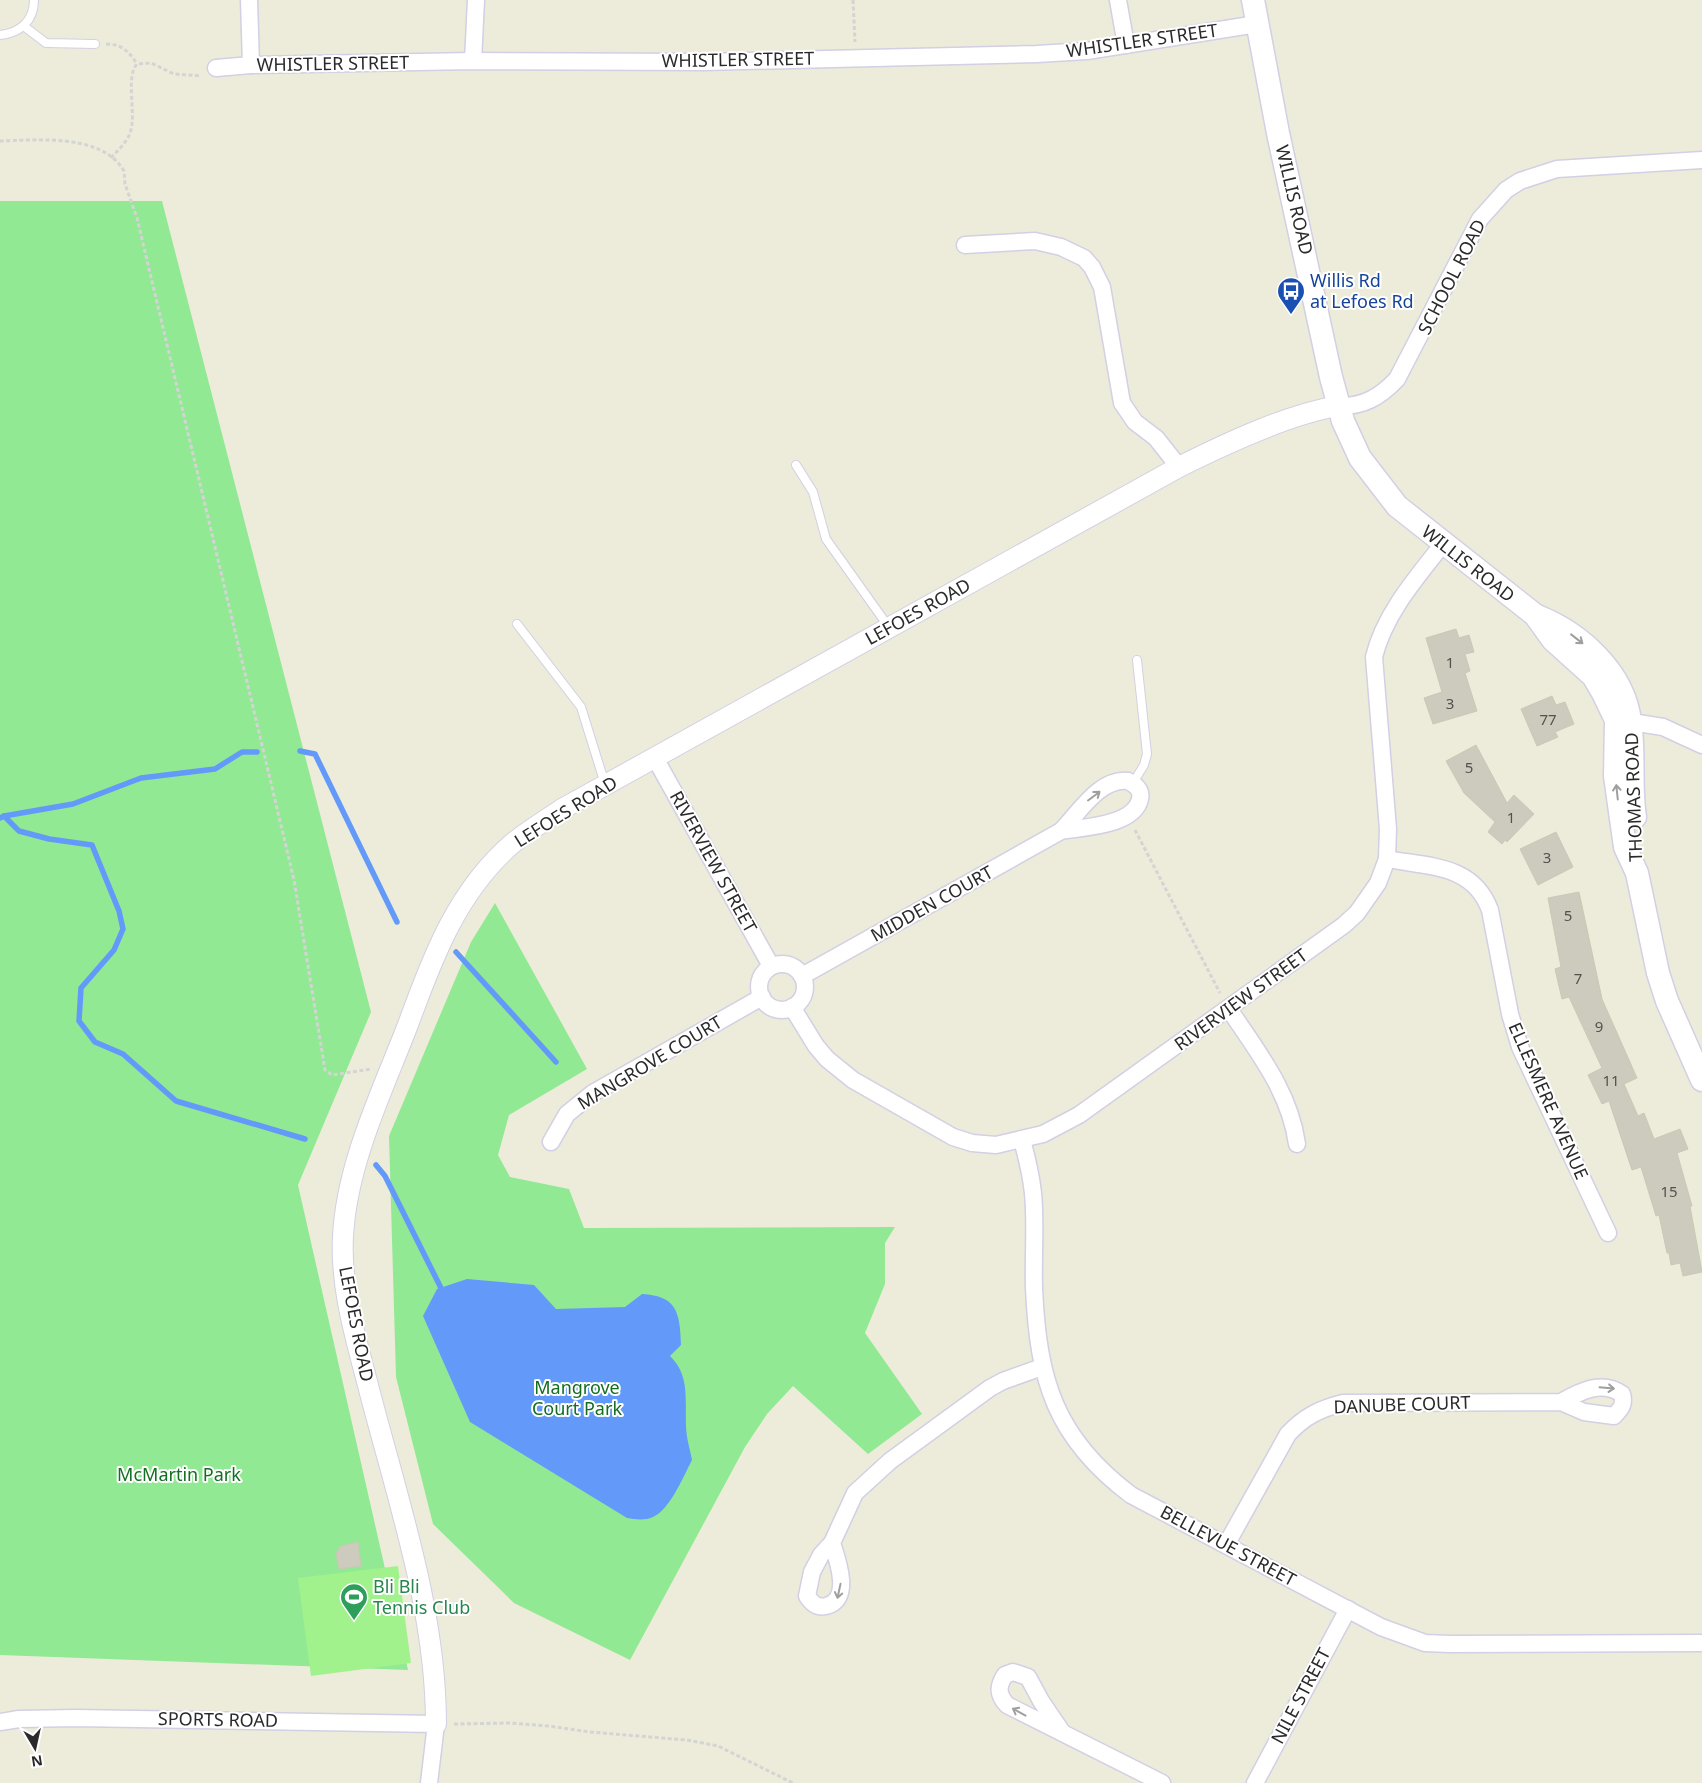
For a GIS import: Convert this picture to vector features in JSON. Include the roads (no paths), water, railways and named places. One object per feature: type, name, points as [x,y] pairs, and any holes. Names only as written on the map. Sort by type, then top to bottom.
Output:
[{"type":"main road","name":"WILLIS ROAD","points":[[1253,0],[1280,143],[1338,406],[1360,458],[1382,489],[1397,506],[1535,616],[1560,625],[1596,655],[1617,684],[1623,720]]},
{"type":"main road","name":"THOMAS ROAD","points":[[1623,720],[1638,841],[1637,873],[1658,973],[1666,1001],[1702,1080]]},
{"type":"street","points":[[249,0],[251,65]]},
{"type":"street","points":[[473,61],[476,0]]},
{"type":"street","points":[[1118,0],[1126,45]]},
{"type":"street","name":"WHISTLER STREET","points":[[216,68],[251,65],[473,61],[705,62],[1037,54],[1126,45],[1257,24]]},
{"type":"street","name":"SCHOOL ROAD","points":[[1338,406],[1360,405],[1383,393],[1398,380],[1480,219],[1506,190],[1520,181],[1557,170],[1702,160]]},
{"type":"street","points":[[965,245],[1035,241],[1061,247],[1084,258],[1092,267],[1102,287],[1122,403],[1135,422],[1161,444],[1178,467]]},
{"type":"street","name":"LEFOES ROAD","points":[[429,1783],[436,1724],[436,1675],[424,1606],[351,1318],[344,1269],[343,1236],[349,1188],[389,1071],[437,950],[451,921],[479,879],[513,843],[537,826],[655,758],[1178,467],[1248,436],[1322,409],[1338,406]]},
{"type":"street","name":"RIVERVIEW STREET","points":[[792,1006],[816,1046],[840,1070],[872,1091],[953,1137],[972,1143],[996,1145],[1043,1134],[1079,1115],[1229,1009],[1344,925],[1357,913],[1378,884],[1387,859],[1388,829],[1374,658],[1390,618],[1443,544]]},
{"type":"street","points":[[1623,720],[1663,727],[1702,745]]},
{"type":"street","name":"RIVERVIEW STREET","points":[[655,758],[771,966]]},
{"type":"street","name":"MIDDEN COURT","points":[[802,976],[1062,831],[1092,797],[1114,782],[1122,780],[1133,783],[1141,794],[1140,802],[1136,808],[1127,815],[1099,826],[1062,831]]},
{"type":"street","name":"ELLESMERE AVENUE","points":[[1387,859],[1446,869],[1462,875],[1475,884],[1485,895],[1490,910],[1510,1014],[1520,1047],[1608,1233]]},
{"type":"street","points":[[778,964],[792,966],[802,976],[804,983],[802,997],[792,1006],[779,1009],[766,1003],[762,997],[759,984],[761,977],[771,966],[778,964]]},
{"type":"street","name":"MANGROVE COURT","points":[[551,1142],[567,1114],[593,1093],[762,997]]},
{"type":"street","points":[[1229,1009],[1270,1069],[1284,1096],[1294,1123],[1296,1144]]},
{"type":"street","name":"BELLEVUE STREET","points":[[1022,1140],[1033,1194],[1034,1287],[1042,1367],[1055,1406],[1079,1446],[1112,1480],[1131,1495],[1348,1609],[1405,1637],[1426,1643],[1702,1643]]},
{"type":"street","points":[[832,1543],[855,1493],[877,1470],[990,1388],[1002,1381],[1042,1367]]},
{"type":"street","name":"DANUBE COURT","points":[[1226,1545],[1288,1434],[1301,1420],[1321,1408],[1343,1403],[1561,1402]]},
{"type":"street","name":"NILE STREET","points":[[1255,1783],[1348,1609]]},
{"type":"street","name":"SPORTS ROAD","points":[[0,1722],[19,1719],[52,1718],[436,1724]]},
{"type":"street","points":[[1062,1732],[1162,1783]]},
{"type":"lane","points":[[0,35],[19,31],[25,27],[34,6],[34,0]]},
{"type":"lane","points":[[25,27],[46,43],[95,44]]},
{"type":"lane","points":[[796,465],[813,492],[826,539],[890,628]]},
{"type":"lane","points":[[517,624],[581,708],[606,786]]},
{"type":"lane","points":[[1133,783],[1144,765],[1147,754],[1136,660]]},
{"type":"water","points":[[467,1279],[534,1285],[556,1309],[625,1307],[642,1294],[654,1295],[669,1302],[674,1308],[679,1323],[681,1345],[670,1356],[681,1371],[684,1380],[686,1429],[692,1460],[674,1495],[662,1511],[647,1519],[627,1518],[470,1422],[423,1316],[437,1289]]},
{"type":"waterway","points":[[300,751],[315,754],[397,922]]},
{"type":"waterway","points":[[4,816],[73,804],[141,778],[215,769],[242,752],[257,752]]},
{"type":"waterway","points":[[0,818],[4,816],[19,831],[49,839],[92,845],[119,911],[123,929],[114,950],[81,988],[79,1021],[95,1042],[123,1054],[176,1101],[305,1139]]},
{"type":"waterway","points":[[456,952],[556,1062]]},
{"type":"waterway","points":[[376,1165],[385,1176],[441,1288]]},
{"type":"place","name":"Willis Rd at Lefoes Rd","points":[[1291,315]]},
{"type":"place","name":"Bli Bli Tennis Club","points":[[354,1621]]},
{"type":"park label","name":"Mangrove Court Park","points":[[577,1398]]},
{"type":"park label","name":"McMartin Park","points":[[179,1475]]}]
